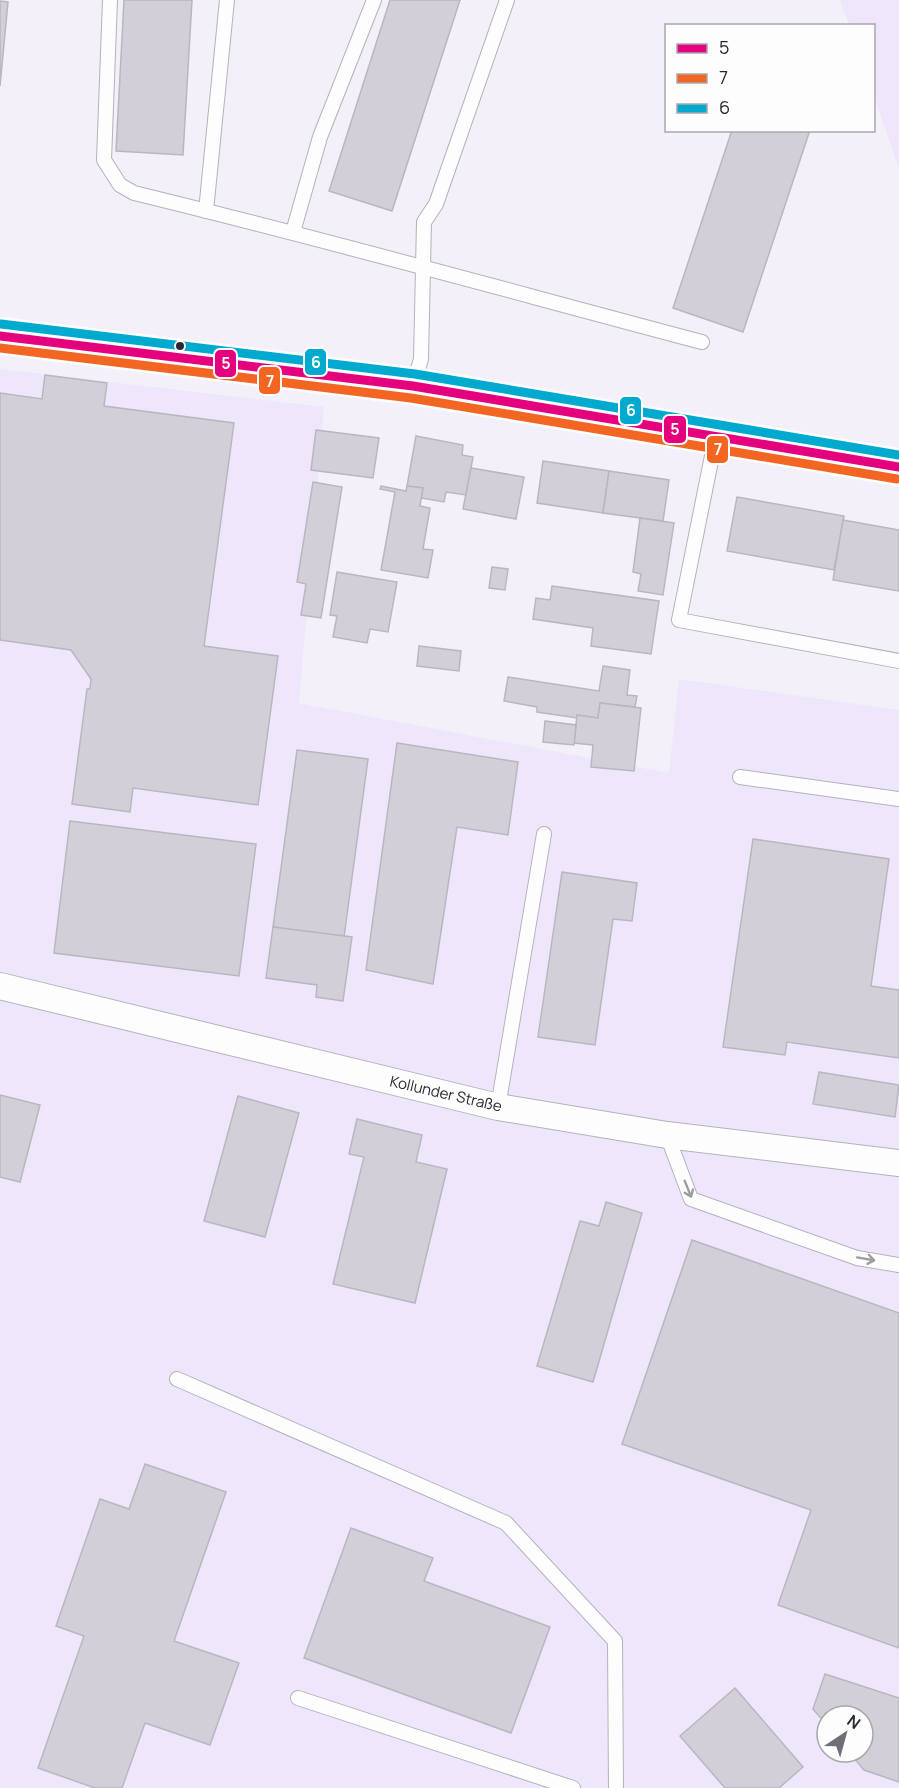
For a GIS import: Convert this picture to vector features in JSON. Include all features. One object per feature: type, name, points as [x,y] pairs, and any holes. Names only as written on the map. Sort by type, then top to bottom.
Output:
[{"type":"street","points":[[0,336],[413,386],[899,467]]},
{"type":"street","name":"Kollunder Straße","points":[[0,986],[498,1107],[667,1135],[899,1163]]},
{"type":"lane","points":[[110,0],[104,160],[120,185],[134,193],[292,232],[422,269],[702,342]]},
{"type":"lane","points":[[206,211],[227,0]]},
{"type":"lane","points":[[292,232],[320,137],[374,0]]},
{"type":"lane","points":[[413,386],[421,359],[424,222],[436,204],[507,0]]},
{"type":"lane","points":[[716,436],[679,620],[899,661]]},
{"type":"lane","points":[[740,777],[899,799]]},
{"type":"lane","points":[[498,1107],[544,834]]},
{"type":"lane","points":[[667,1135],[691,1199],[857,1258],[899,1265]]},
{"type":"lane","points":[[177,1379],[506,1522],[615,1641],[616,1788]]},
{"type":"lane","points":[[298,1698],[573,1788]]},
{"type":"shaded area","points":[[840,0],[899,0],[899,169],[875,99],[875,24],[849,24]]},
{"type":"shaded area","points":[[0,369],[324,407],[299,703],[669,773],[679,679],[899,710],[899,1788],[0,1788]]},
{"type":"building","points":[[124,0],[192,0],[183,155],[116,151]]},
{"type":"building","points":[[390,0],[460,0],[392,211],[329,191]]},
{"type":"building","points":[[0,1],[8,2],[0,86]]},
{"type":"building","points":[[731,132],[809,132],[743,332],[673,308]]},
{"type":"building","points":[[45,375],[107,383],[104,406],[234,423],[204,646],[278,656],[258,805],[133,788],[130,812],[72,804],[87,689],[90,689],[91,679],[71,650],[0,640],[0,393],[42,399]]},
{"type":"building","points":[[316,430],[379,438],[373,478],[311,470]]},
{"type":"building","points":[[416,436],[463,445],[462,455],[473,457],[466,495],[446,492],[444,502],[421,498],[423,488],[407,486]]},
{"type":"building","points":[[543,461],[609,471],[603,513],[537,503]]},
{"type":"building","points":[[471,468],[524,477],[516,519],[463,509]]},
{"type":"building","points":[[609,471],[669,480],[663,521],[603,513]]},
{"type":"building","points":[[313,482],[342,487],[321,618],[301,615],[306,584],[297,582]]},
{"type":"building","points":[[381,486],[406,491],[407,486],[423,488],[420,506],[430,508],[423,549],[433,550],[428,578],[381,570],[395,492],[380,489]]},
{"type":"building","points":[[737,497],[844,516],[834,570],[727,551]]},
{"type":"building","points":[[640,518],[674,523],[663,595],[638,591],[641,574],[633,572]]},
{"type":"building","points":[[843,520],[899,530],[899,591],[833,580]]},
{"type":"building","points":[[492,567],[508,569],[505,590],[489,588]]},
{"type":"building","points":[[337,572],[397,582],[388,632],[370,629],[367,643],[333,637],[337,616],[330,615]]},
{"type":"building","points":[[552,586],[659,601],[651,654],[591,646],[593,628],[533,619],[536,598],[550,600]]},
{"type":"building","points":[[419,646],[461,651],[459,671],[417,666]]},
{"type":"building","points":[[603,666],[630,670],[627,695],[637,696],[635,707],[600,703],[598,718],[577,715],[577,718],[537,712],[537,707],[504,701],[508,677],[599,691]]},
{"type":"building","points":[[600,703],[641,708],[634,771],[591,767],[593,745],[574,743],[577,715],[598,718]]},
{"type":"building","points":[[545,721],[576,725],[574,745],[543,742]]},
{"type":"building","points":[[397,743],[518,762],[508,835],[457,827],[433,984],[366,970]]},
{"type":"building","points":[[297,750],[368,759],[344,937],[273,927]]},
{"type":"building","points":[[70,821],[256,844],[239,976],[54,953]]},
{"type":"building","points":[[753,839],[889,859],[871,986],[899,990],[899,1058],[787,1042],[785,1055],[723,1047]]},
{"type":"building","points":[[562,872],[637,883],[632,921],[613,919],[595,1045],[538,1037]]},
{"type":"building","points":[[273,927],[352,937],[343,1001],[316,997],[317,985],[266,978]]},
{"type":"building","points":[[819,1072],[899,1085],[895,1117],[813,1104]]},
{"type":"building","points":[[0,1095],[40,1105],[20,1182],[0,1177]]},
{"type":"building","points":[[238,1096],[299,1113],[265,1237],[204,1221]]},
{"type":"building","points":[[357,1119],[422,1135],[416,1162],[447,1169],[415,1303],[333,1284],[364,1157],[349,1154]]},
{"type":"building","points":[[606,1202],[642,1213],[593,1382],[537,1366],[580,1221],[599,1226]]},
{"type":"building","points":[[692,1240],[899,1313],[899,1648],[778,1605],[811,1510],[622,1444]]},
{"type":"building","points":[[145,1464],[226,1492],[174,1641],[239,1663],[210,1745],[145,1723],[122,1788],[95,1788],[38,1768],[84,1636],[56,1626],[100,1499],[129,1509]]},
{"type":"building","points":[[351,1528],[433,1558],[424,1581],[550,1627],[511,1733],[304,1658]]},
{"type":"building","points":[[825,1674],[899,1698],[899,1782],[864,1770],[859,1764],[875,1764],[875,1704],[815,1704],[815,1711],[813,1709]]},
{"type":"building","points":[[735,1688],[803,1767],[779,1788],[725,1788],[680,1736]]},
{"type":"transit line","name":"6","points":[[1,324],[415,374],[899,455]]},
{"type":"transit line","name":"5","points":[[0,336],[413,386],[899,467]]},
{"type":"transit line","name":"7","points":[[0,348],[411,398],[897,479]]}]
